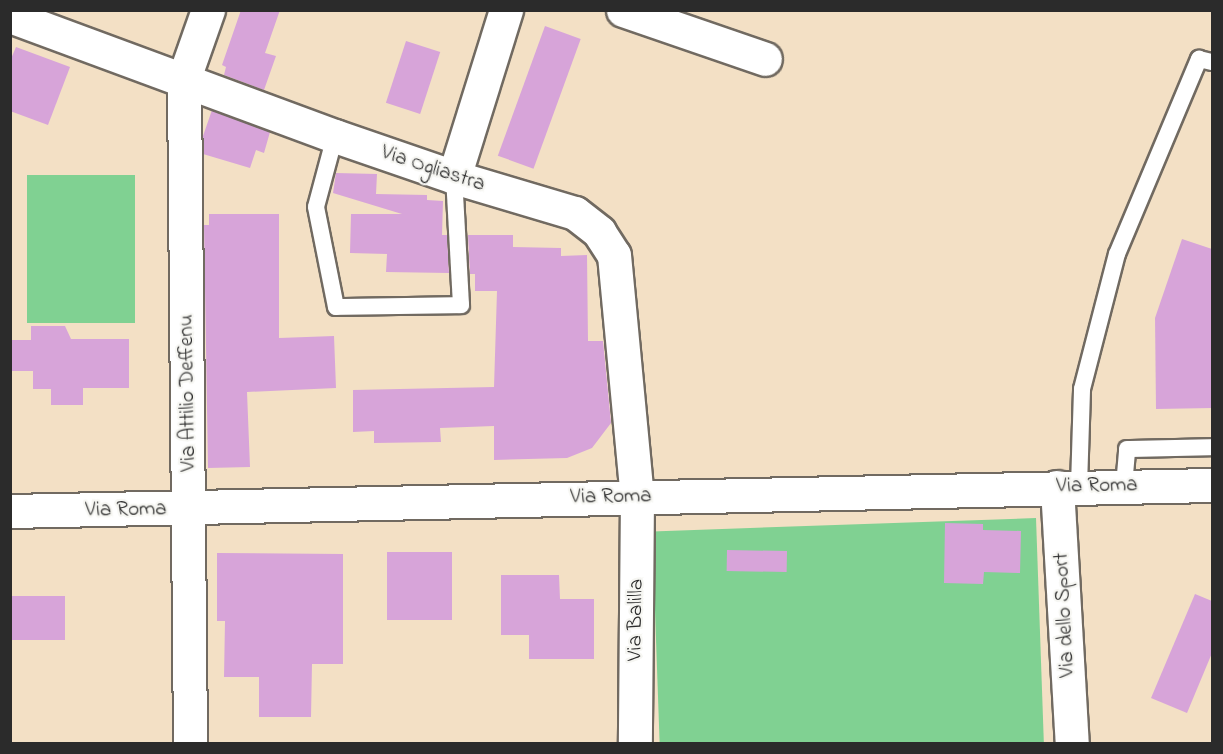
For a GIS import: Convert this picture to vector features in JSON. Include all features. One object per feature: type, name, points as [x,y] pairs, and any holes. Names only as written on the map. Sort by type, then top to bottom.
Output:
[{"type":"street","points":[[184,78],[208,10]]},
{"type":"street","points":[[454,177],[506,10]]},
{"type":"street","points":[[622,10],[765,59]]},
{"type":"street","name":"Via Ogliastra","points":[[10,16],[184,78],[335,136],[454,177],[575,213],[599,232],[614,255],[637,497]]},
{"type":"street","name":"Via Attilio Deffenu","points":[[184,78],[190,744]]},
{"type":"street","name":"Via Roma","points":[[10,511],[189,509],[1212,484]]},
{"type":"street","name":"Via dello Sport","points":[[1068,486],[1072,744]]},
{"type":"street","name":"Via Balilla","points":[[635,744],[637,497]]},
{"type":"lane","points":[[1068,486],[1082,389],[1117,254],[1199,59],[1212,62]]},
{"type":"lane","points":[[335,136],[316,207],[336,307],[461,305],[454,177]]},
{"type":"lane","points":[[1124,486],[1127,449],[1212,447]]},
{"type":"green space","points":[[27,175],[135,175],[135,323],[27,323]]},
{"type":"green space","points":[[1036,518],[1044,743],[660,744],[652,531]]},
{"type":"building","points":[[241,10],[280,10],[265,53],[276,56],[264,90],[224,75],[226,67],[222,65]]},
{"type":"building","points":[[545,26],[581,39],[534,169],[498,156]]},
{"type":"building","points":[[406,41],[440,52],[420,114],[386,103]]},
{"type":"building","points":[[16,47],[70,67],[48,125],[10,111],[10,61]]},
{"type":"building","points":[[212,110],[270,132],[264,153],[256,150],[250,168],[203,154],[203,136]]},
{"type":"building","points":[[336,173],[377,174],[376,194],[427,195],[427,200],[443,201],[442,235],[447,235],[449,273],[386,272],[387,254],[350,253],[351,214],[402,214],[333,193]]},
{"type":"building","points":[[209,214],[279,214],[279,338],[334,336],[336,388],[247,392],[250,467],[208,468],[204,225],[209,225]]},
{"type":"building","points":[[468,235],[513,235],[513,247],[561,248],[561,256],[587,255],[588,341],[603,341],[611,423],[592,448],[567,458],[494,460],[494,426],[440,428],[441,442],[374,443],[374,431],[353,432],[353,390],[494,387],[497,291],[475,291],[475,274],[470,274]]},
{"type":"building","points":[[1182,239],[1212,249],[1212,408],[1156,409],[1155,318]]},
{"type":"building","points":[[31,326],[65,326],[71,339],[129,339],[129,388],[83,388],[83,405],[51,405],[51,389],[33,389],[33,371],[10,371],[10,340],[31,340]]},
{"type":"building","points":[[945,523],[983,524],[983,530],[1021,531],[1020,573],[984,572],[983,584],[944,583]]},
{"type":"building","points":[[727,550],[787,551],[787,572],[727,571]]},
{"type":"building","points":[[387,552],[452,552],[452,620],[387,620]]},
{"type":"building","points":[[217,553],[343,554],[343,664],[312,664],[311,717],[259,717],[259,677],[224,677],[225,621],[217,621]]},
{"type":"building","points":[[501,575],[559,575],[560,599],[594,599],[594,659],[529,659],[529,635],[501,635]]},
{"type":"building","points":[[1195,594],[1212,601],[1212,653],[1187,713],[1151,698]]},
{"type":"building","points":[[10,596],[65,596],[65,640],[10,640]]}]
